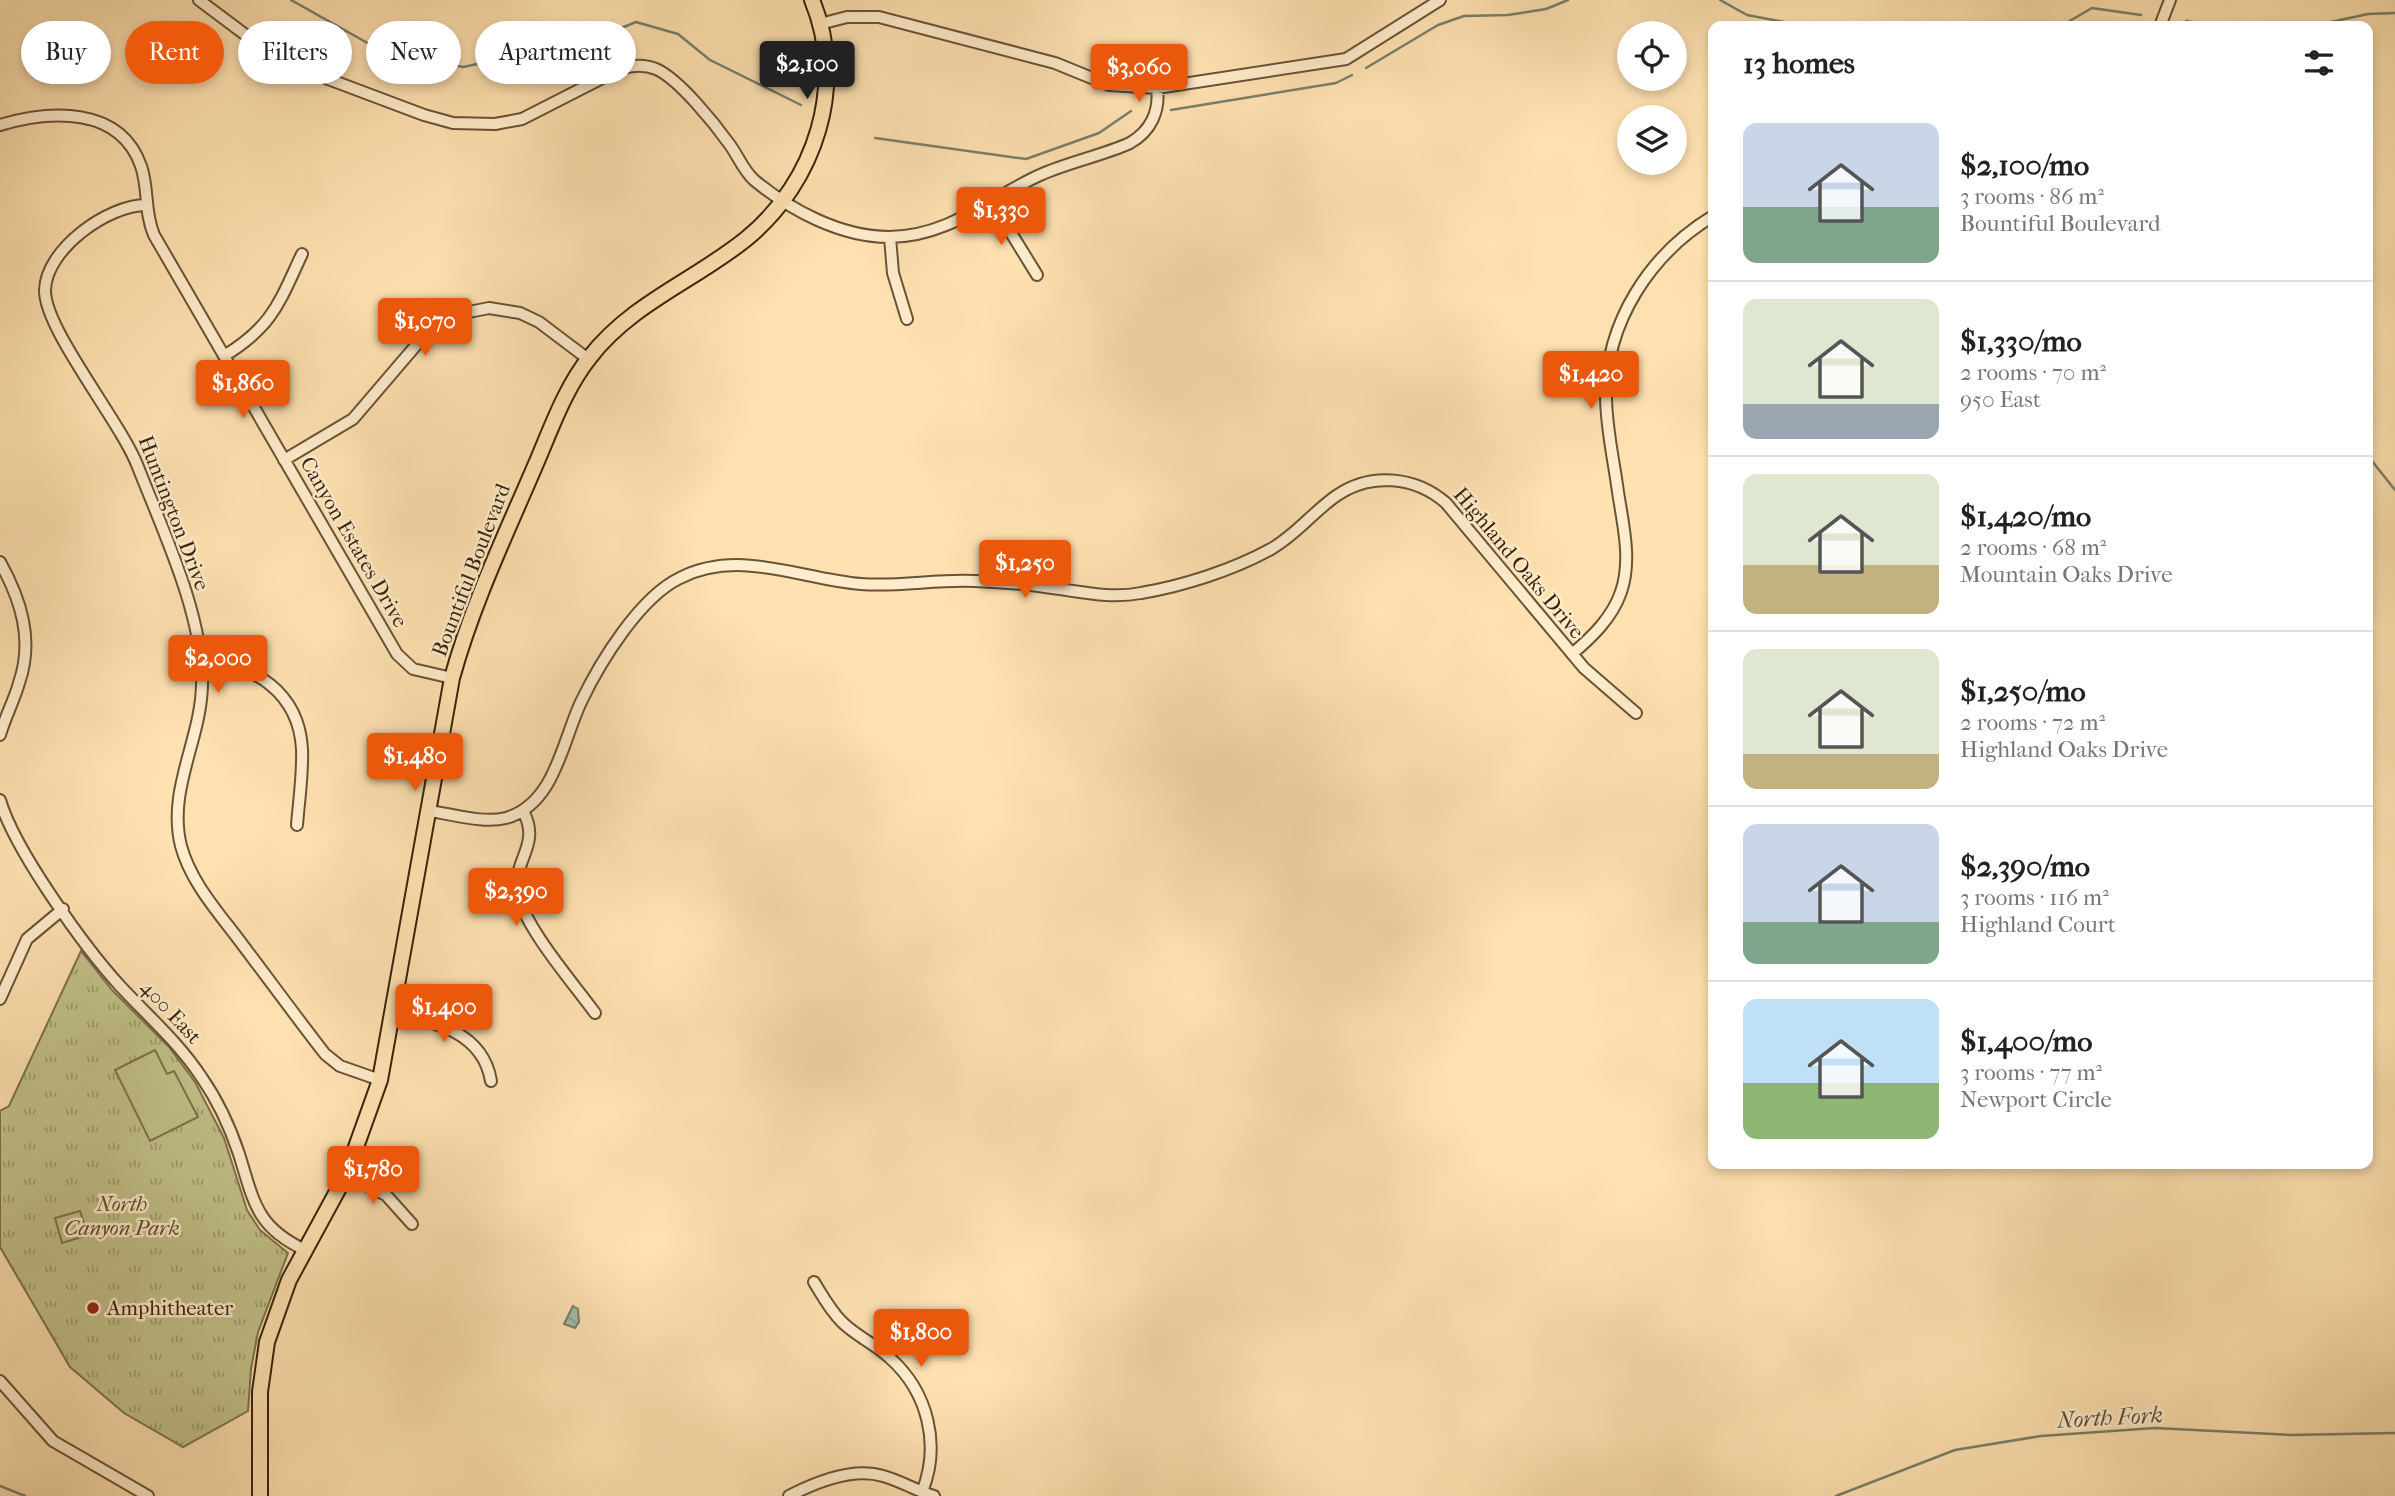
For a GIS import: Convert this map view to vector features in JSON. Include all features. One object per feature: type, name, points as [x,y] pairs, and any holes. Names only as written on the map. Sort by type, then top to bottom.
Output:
[{"type":"main road","name":"Bountiful Boulevard","points":[[260,1496],[260,1401],[264,1359],[282,1296],[346,1175],[380,1080],[394,1016],[452,678],[480,594],[561,407],[588,359],[618,326],[648,302],[747,238],[783,199],[808,158],[824,111],[827,68],[820,24],[812,0]]},
{"type":"street","points":[[200,0],[267,51],[291,65],[424,116],[453,123],[495,124],[522,119],[620,69],[638,65],[655,69],[672,79],[724,136],[750,175],[783,199],[839,229],[890,237],[918,234],[947,226],[1051,170],[1137,139],[1157,110],[1157,88]]},
{"type":"street","points":[[820,24],[847,17],[879,17],[1055,63],[1109,85],[1157,88],[1346,59],[1440,0]]},
{"type":"street","points":[[2162,21],[2170,0]]},
{"type":"street","name":"Canyon Estates Drive","points":[[0,125],[53,115],[87,117],[106,124],[124,138],[137,156],[145,182],[146,205],[154,235],[401,659],[420,672],[452,678]]},
{"type":"street","points":[[992,202],[1037,275]]},
{"type":"street","name":"Huntington Drive","points":[[146,205],[125,208],[68,242],[48,272],[46,299],[55,325],[133,454],[190,607],[202,664],[199,722],[177,805],[179,835],[190,869],[203,891],[325,1054],[348,1070],[380,1080]]},
{"type":"street","points":[[1572,654],[1611,612],[1621,592],[1626,569],[1625,538],[1607,409],[1609,365],[1618,330],[1635,294],[1658,262],[1691,231],[1708,219]]},
{"type":"street","points":[[890,237],[893,273],[907,319]]},
{"type":"street","points":[[224,356],[252,338],[268,322],[302,254]]},
{"type":"street","points":[[284,460],[353,419],[424,336],[459,314],[489,309],[520,313],[539,322],[588,359]]},
{"type":"street","name":"Highland Oaks Drive","points":[[523,811],[543,792],[581,703],[639,610],[677,579],[722,565],[751,565],[860,584],[972,581],[1025,584],[1100,596],[1127,595],[1157,589],[1260,555],[1300,530],[1343,492],[1367,482],[1395,480],[1425,489],[1446,503],[1572,654],[1608,692],[1636,713]]},
{"type":"street","points":[[0,562],[21,608],[26,641],[22,674],[0,735]]},
{"type":"street","points":[[202,664],[236,666],[257,674],[275,687],[288,705],[297,725],[302,751],[297,825]]},
{"type":"street","name":"400 East","points":[[0,800],[12,830],[63,909],[109,973],[172,1039],[203,1079],[231,1131],[252,1200],[262,1219],[280,1236],[306,1250]]},
{"type":"street","points":[[429,811],[496,820],[523,811],[531,834],[517,879],[519,898],[530,920],[595,1013]]},
{"type":"street","points":[[1,993],[27,939],[63,909]]},
{"type":"street","points":[[394,1016],[429,1022],[458,1033],[486,1059],[492,1081]]},
{"type":"street","points":[[346,1175],[386,1195],[412,1224]]},
{"type":"street","points":[[814,1282],[839,1318],[890,1358],[917,1392],[931,1438],[929,1471],[922,1492]]},
{"type":"street","points":[[0,1381],[53,1441],[148,1496]]},
{"type":"street","points":[[789,1496],[835,1478],[859,1474],[886,1477],[934,1496]]},
{"type":"green space","name":"North Canyon Park","points":[[81,951],[112,990],[169,1047],[195,1082],[224,1138],[247,1210],[260,1230],[288,1253],[258,1332],[251,1369],[248,1411],[183,1447],[124,1413],[70,1367],[0,1247],[0,1111],[9,1106]]},
{"type":"green space","points":[[155,1050],[167,1074],[174,1071],[198,1117],[150,1141],[115,1070]]},
{"type":"green space","points":[[80,1211],[88,1235],[62,1243],[55,1218]]},
{"type":"water","points":[[284,376],[289,384],[271,394],[266,385]]},
{"type":"water","points":[[573,1306],[578,1309],[579,1322],[575,1328],[564,1324]]},
{"type":"waterway","points":[[291,0],[380,50],[463,67],[592,40],[636,22],[678,34],[710,60],[801,105]]},
{"type":"waterway","points":[[1366,68],[1438,25],[1464,16],[1508,15],[1546,9],[1568,0]]},
{"type":"waterway","points":[[1720,0],[1747,15],[1779,21]]},
{"type":"waterway","points":[[2070,21],[2092,8],[2141,15]]},
{"type":"waterway","points":[[2335,21],[2368,14],[2395,13]]},
{"type":"waterway","points":[[1171,110],[1336,83],[1352,75]]},
{"type":"waterway","points":[[875,138],[1026,159],[1099,133],[1131,111]]},
{"type":"waterway","points":[[2373,462],[2395,490]]},
{"type":"waterway","name":"North Fork","points":[[1836,1496],[1955,1450],[2041,1436],[2155,1428],[2291,1435],[2395,1433]]},
{"type":"waterway","points":[[0,1486],[25,1496]]},
{"type":"place","name":"Amphitheater","points":[[93,1308]]}]
